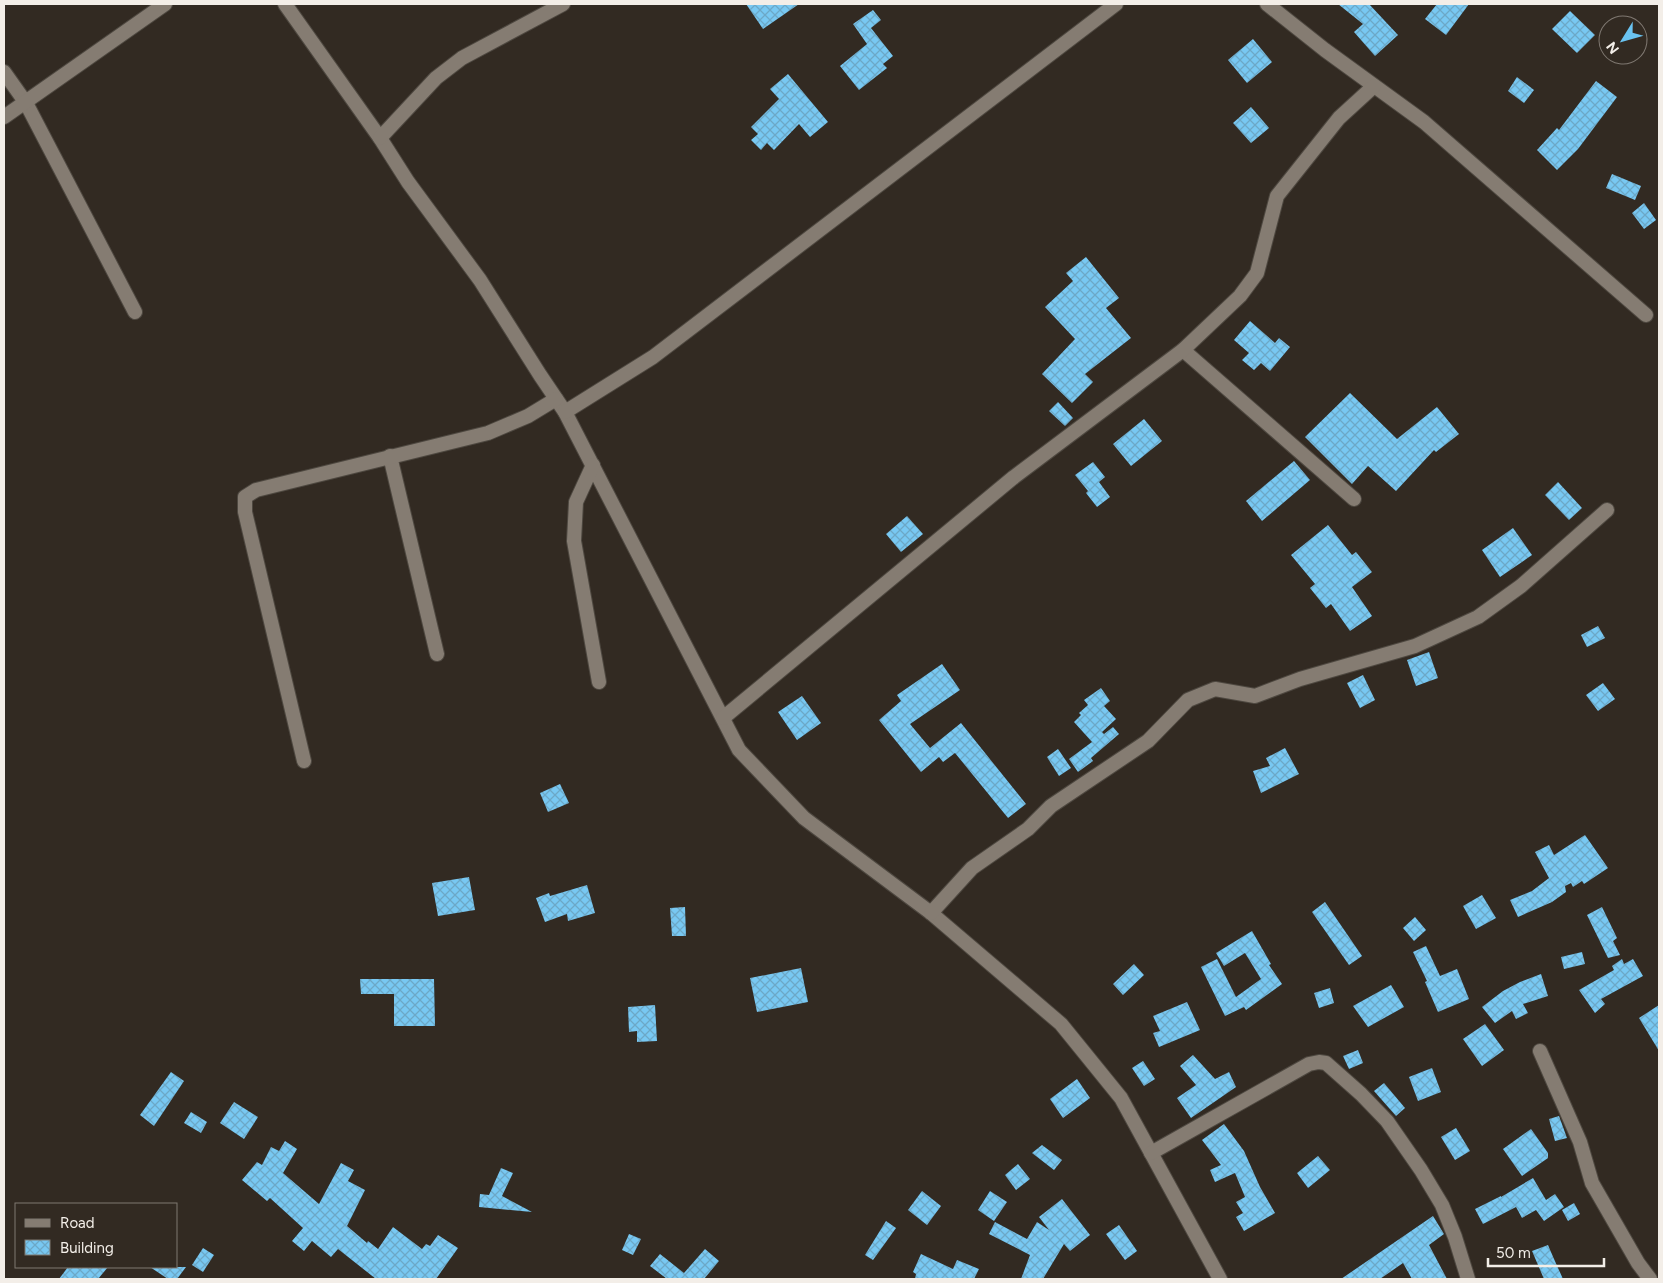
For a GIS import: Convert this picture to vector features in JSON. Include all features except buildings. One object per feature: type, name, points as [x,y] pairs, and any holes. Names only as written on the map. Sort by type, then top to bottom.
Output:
[{"type":"street","points":[[4,117],[165,4]]},
{"type":"street","points":[[380,138],[436,78],[462,58],[563,4]]},
{"type":"street","points":[[565,412],[653,356],[1116,4]]},
{"type":"street","points":[[1267,4],[1424,122],[1646,315]]},
{"type":"street","points":[[292,6],[408,182],[480,280],[565,412],[739,750],[804,818],[931,914],[1061,1024],[1121,1098],[1220,1279]]},
{"type":"street","points":[[4,72],[26,103],[135,312]]},
{"type":"street","points":[[722,718],[1014,477],[1183,350],[1240,296],[1257,273],[1277,196],[1339,118],[1374,86]]},
{"type":"street","points":[[1183,350],[1354,499]]},
{"type":"street","points":[[304,761],[245,512],[245,498],[256,490],[488,433],[528,416],[556,399]]},
{"type":"street","points":[[390,456],[436,654]]},
{"type":"street","points":[[592,465],[576,502],[574,541],[599,682]]},
{"type":"street","points":[[931,914],[972,868],[1028,829],[1051,806],[1148,740],[1188,700],[1215,689],[1254,696],[1300,679],[1415,646],[1478,617],[1522,586],[1607,510]]},
{"type":"street","points":[[1540,1051],[1580,1142],[1592,1183],[1638,1263],[1650,1279]]},
{"type":"street","points":[[1151,1153],[1309,1064],[1326,1063],[1361,1094],[1386,1122],[1421,1170],[1442,1205],[1455,1237],[1468,1279]]}]
